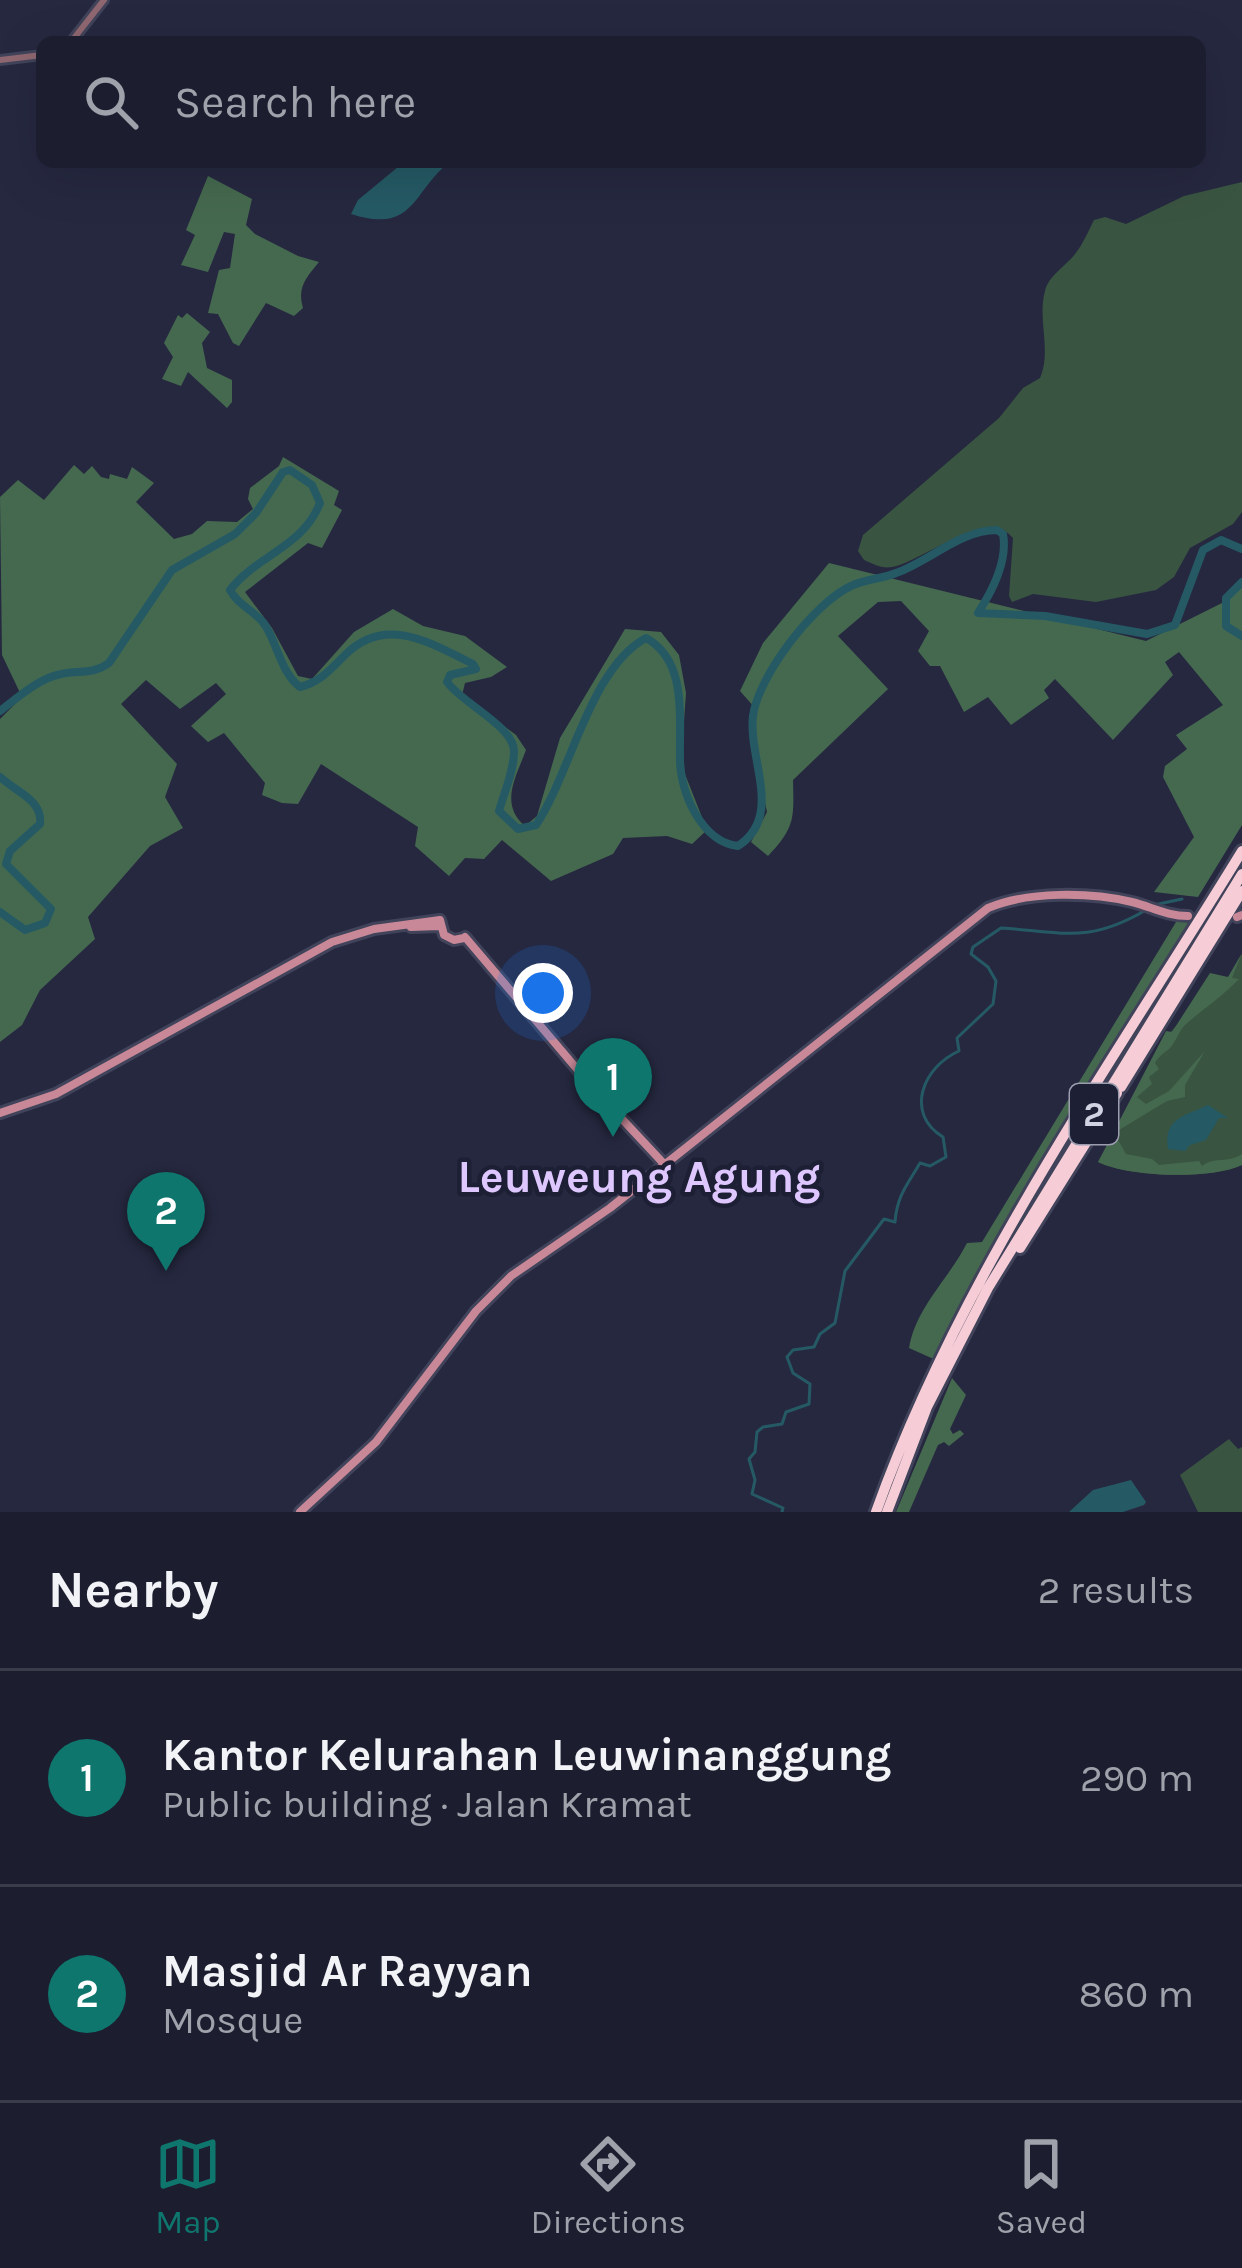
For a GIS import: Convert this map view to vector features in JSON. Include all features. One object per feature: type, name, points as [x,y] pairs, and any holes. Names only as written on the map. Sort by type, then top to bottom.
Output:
[{"type":"highway","name":"2","points":[[948,1355],[976,1283],[1242,851]]},
{"type":"highway","name":"2","points":[[876,1512],[948,1355],[1242,874]]},
{"type":"highway","points":[[948,1355],[1242,891]]},
{"type":"highway","name":"2","points":[[887,1512],[935,1378]]},
{"type":"main road","points":[[300,1512],[376,1442],[503,1283],[663,1166],[988,908],[1050,897],[1119,900],[1188,916]]},
{"type":"main road","points":[[4,1114],[55,1100],[314,952],[376,933],[439,923],[447,938],[466,936],[592,1093],[663,1166]]},
{"type":"street","points":[[76,36],[104,0]]},
{"type":"street","points":[[0,60],[36,56]]},
{"type":"shaded area","points":[[397,168],[442,168],[400,215],[372,219],[351,214],[358,200]]},
{"type":"shaded area","points":[[208,176],[252,199],[246,225],[255,234],[319,262],[302,288],[303,308],[294,316],[266,303],[239,346],[218,314],[208,313],[219,270],[230,268],[235,234],[224,232],[208,272],[181,265],[195,235],[186,230]]},
{"type":"shaded area","points":[[1242,182],[1242,512],[1233,524],[1190,548],[1174,577],[1156,590],[1096,602],[1033,594],[1012,602],[1013,538],[1002,530],[971,532],[892,567],[864,560],[858,551],[863,535],[999,418],[1023,388],[1040,378],[1047,285],[1078,250],[1094,220],[1105,217],[1126,224],[1184,196]]},
{"type":"shaded area","points":[[187,313],[210,332],[202,343],[207,368],[232,380],[232,402],[227,408],[188,372],[181,386],[162,379],[173,357],[164,343],[178,315],[182,318]]},
{"type":"shaded area","points":[[283,457],[339,491],[334,505],[342,510],[322,548],[308,543],[245,592],[272,628],[298,676],[312,679],[354,632],[393,609],[423,626],[465,636],[507,667],[491,677],[465,683],[462,695],[516,735],[526,750],[511,799],[525,826],[537,816],[560,738],[625,629],[661,632],[679,655],[686,693],[681,764],[707,830],[692,844],[667,836],[623,838],[613,854],[551,881],[502,840],[484,859],[465,858],[449,876],[415,846],[418,827],[321,764],[298,804],[262,795],[265,783],[224,733],[208,742],[191,726],[226,694],[216,683],[180,709],[146,680],[121,704],[177,764],[165,797],[183,828],[150,846],[88,917],[95,939],[40,990],[22,1025],[0,1042],[0,719],[22,697],[2,655],[0,497],[18,480],[44,500],[74,465],[84,474],[92,466],[109,479],[110,474],[127,479],[132,467],[154,483],[136,502],[174,539],[192,534],[207,521],[237,522],[253,509],[250,488],[279,466]]},
{"type":"shaded area","points":[[829,563],[1146,641],[1224,602],[1242,581],[1242,825],[1198,897],[1154,892],[1194,837],[1163,777],[1165,766],[1187,749],[1176,735],[1223,705],[1179,652],[1165,662],[1173,675],[1113,740],[1055,679],[1044,690],[1049,698],[1011,725],[988,697],[964,712],[940,666],[930,666],[918,651],[929,631],[901,601],[878,602],[838,636],[888,689],[793,780],[791,822],[768,856],[751,842],[767,812],[754,753],[755,708],[740,691],[763,643]]},
{"type":"shaded area","points":[[1182,919],[1199,922],[977,1283],[938,1361],[909,1348],[925,1307],[967,1243],[982,1242]]},
{"type":"shaded area","points":[[1242,953],[1232,978],[1239,979],[1183,1027],[1155,1063],[1159,1069],[1149,1077],[1152,1084],[1137,1097],[1146,1104],[1169,1091],[1205,1051],[1185,1085],[1185,1097],[1167,1101],[1114,1133],[1126,1154],[1159,1165],[1199,1161],[1202,1166],[1242,1154],[1242,1165],[1170,1175],[1098,1162],[1166,1031],[1172,1032],[1210,973],[1228,977]]},
{"type":"shaded area","points":[[1242,954],[1242,1165],[1170,1175],[1098,1162],[1165,1038],[1206,993],[1229,976]]},
{"type":"shaded area","points":[[1208,1105],[1228,1118],[1219,1118],[1206,1140],[1185,1151],[1168,1149],[1172,1124]]},
{"type":"shaded area","points":[[952,1378],[966,1395],[950,1429],[953,1434],[960,1430],[964,1434],[949,1446],[938,1445],[909,1512],[896,1512]]},
{"type":"shaded area","points":[[1229,1439],[1238,1449],[1242,1447],[1242,1512],[1198,1512],[1180,1475]]},
{"type":"shaded area","points":[[1131,1480],[1144,1505],[1123,1512],[1069,1512],[1093,1490]]},
{"type":"waterway","points":[[0,711],[45,680],[109,663],[172,570],[235,534],[256,513],[283,472],[290,470],[312,485],[320,503],[303,530],[230,590],[265,625],[288,674],[300,687],[319,679],[360,643],[391,634],[424,641],[473,664],[476,669],[450,675],[447,682],[512,743],[512,767],[499,811],[518,829],[536,825],[610,673],[646,638],[669,661],[675,676],[681,772],[689,800],[714,836],[738,846],[752,834],[762,803],[753,716],[765,681],[805,624],[851,586],[909,568],[970,535],[997,530],[1003,534],[1001,565],[978,613],[1045,616],[1147,634],[1175,625],[1203,550],[1221,540],[1242,549]]},
{"type":"waterway","points":[[1242,582],[1226,598],[1226,626],[1242,636]]},
{"type":"waterway","points":[[0,777],[33,803],[40,816],[40,824],[10,851],[6,864],[51,909],[45,923],[25,930],[0,912]]},
{"type":"waterway","points":[[1154,905],[1182,899]]},
{"type":"waterway","points":[[782,1512],[783,1508],[752,1494],[755,1480],[749,1459],[755,1452],[757,1432],[782,1424],[786,1412],[809,1404],[810,1384],[793,1373],[787,1357],[793,1350],[814,1347],[820,1334],[835,1323],[845,1271],[884,1219],[895,1222],[901,1197],[920,1163],[930,1166],[946,1157],[943,1137],[931,1127],[921,1103],[936,1068],[959,1051],[957,1038],[993,1004],[996,981],[988,967],[971,954],[973,947],[1001,928],[1091,932],[1146,910]]},
{"type":"place","name":"Kantor Kelurahan Leuwinanggung","points":[[613,1137]]},
{"type":"place","name":"Masjid Ar Rayyan","points":[[166,1271]]},
{"type":"district","name":"Leuweung Agung","points":[[639,1177]]}]
